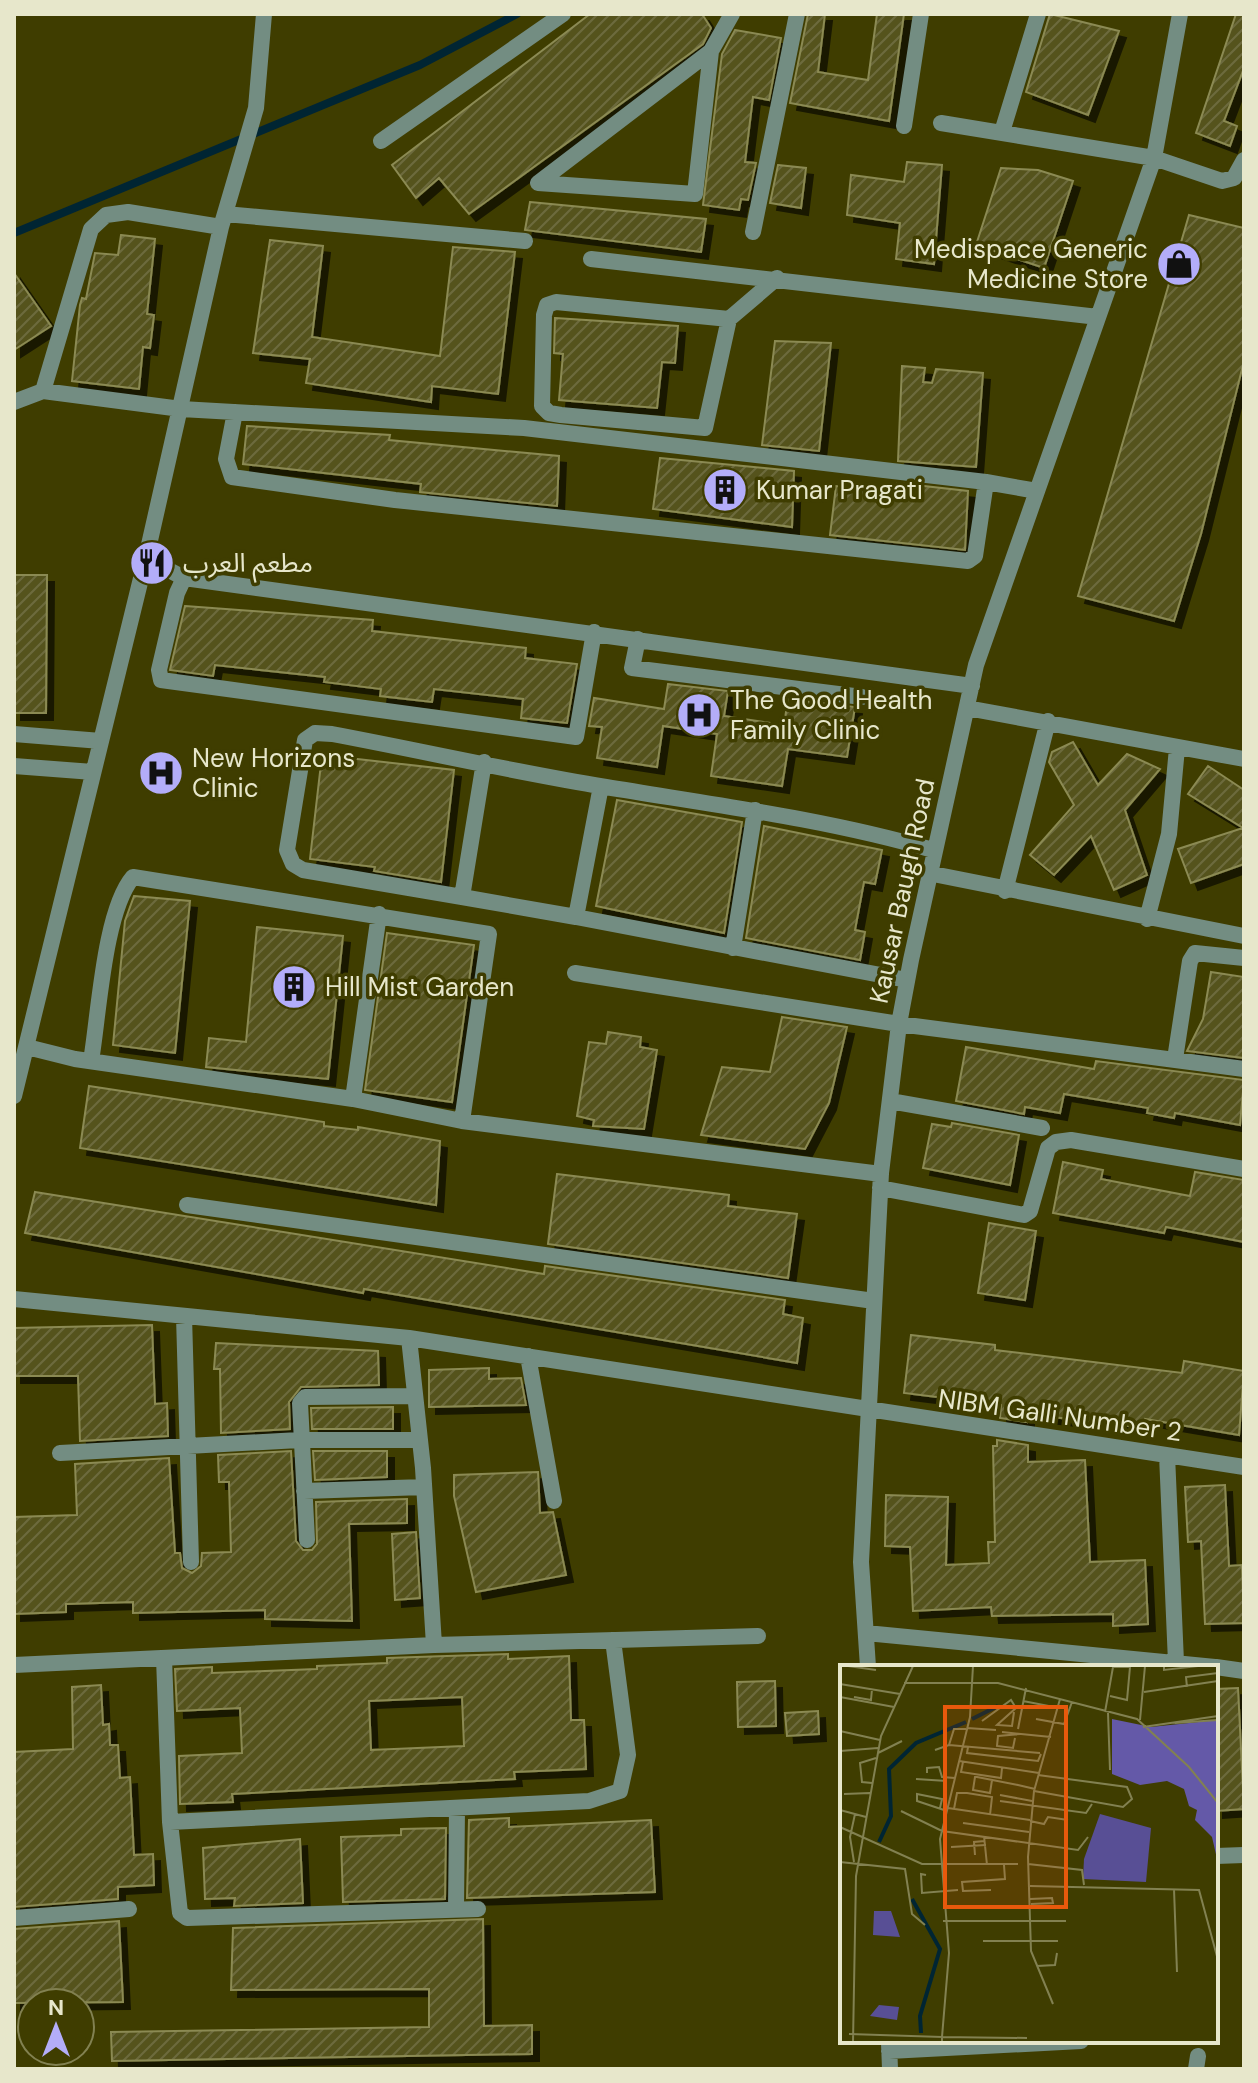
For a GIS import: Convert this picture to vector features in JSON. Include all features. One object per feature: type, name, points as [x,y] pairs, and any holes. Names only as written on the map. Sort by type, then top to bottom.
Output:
[{"type":"street","points":[[14,1096],[146,558],[223,220],[256,108],[264,14]]},
{"type":"street","points":[[381,141],[563,14]]},
{"type":"street","points":[[711,51],[538,183],[695,194],[711,51],[732,14]]},
{"type":"street","points":[[753,232],[797,14]]},
{"type":"street","points":[[904,126],[921,14]]},
{"type":"street","points":[[1002,132],[1038,14]]},
{"type":"street","name":"Kausar Baugh Road","points":[[868,1665],[861,1562],[880,1181],[907,980],[933,850],[972,686],[1008,567],[1154,158],[1180,14]]},
{"type":"street","points":[[941,123],[1154,158],[1222,181],[1234,178],[1244,160]]},
{"type":"street","points":[[43,391],[91,229],[106,215],[128,212],[525,241]]},
{"type":"street","points":[[591,259],[1098,317]]},
{"type":"street","points":[[729,319],[556,302],[547,305],[544,315],[542,406],[549,413],[561,415],[705,428],[729,319],[777,278]]},
{"type":"street","points":[[14,402],[43,391],[181,409],[524,428],[986,482],[1037,491]]},
{"type":"street","points":[[235,412],[226,459],[232,477],[395,500],[968,561],[975,556],[986,482]]},
{"type":"street","points":[[146,558],[184,578],[972,686]]},
{"type":"street","points":[[184,578],[159,670],[161,680],[576,737],[594,632]]},
{"type":"street","points":[[638,639],[632,668],[862,697]]},
{"type":"street","points":[[761,684],[765,658]]},
{"type":"street","points":[[967,708],[1244,759]]},
{"type":"street","points":[[1005,891],[1048,721]]},
{"type":"street","points":[[907,980],[576,917],[303,870],[293,864],[287,850],[305,740],[315,733],[484,762],[601,786],[755,810],[933,850]]},
{"type":"street","points":[[14,734],[101,741]]},
{"type":"street","points":[[1147,919],[1169,834],[1177,748]]},
{"type":"street","points":[[462,897],[484,762]]},
{"type":"street","points":[[14,766],[93,772]]},
{"type":"street","points":[[576,917],[601,786]]},
{"type":"street","points":[[733,948],[755,810]]},
{"type":"street","points":[[928,873],[1005,891],[1244,936]]},
{"type":"street","points":[[91,1061],[114,915],[122,890],[133,877],[379,914],[489,934],[462,1121]]},
{"type":"street","points":[[353,1099],[379,914]]},
{"type":"street","points":[[1175,1059],[1190,961],[1195,953],[1244,958]]},
{"type":"street","points":[[575,973],[899,1024],[1244,1069]]},
{"type":"street","points":[[27,1047],[91,1061],[353,1099],[462,1121],[880,1181],[1024,1215],[1030,1211],[1048,1148],[1056,1142],[1071,1140],[1244,1169]]},
{"type":"street","points":[[890,1101],[1042,1128]]},
{"type":"street","points":[[187,1205],[874,1301]]},
{"type":"street","name":"NIBM Galli Number 2","points":[[14,1299],[409,1338],[1244,1467]]},
{"type":"street","points":[[184,1316],[191,1562]]},
{"type":"street","points":[[409,1338],[424,1487],[434,1645]]},
{"type":"street","points":[[528,1356],[554,1501]]},
{"type":"street","points":[[307,1540],[299,1440],[300,1403],[305,1397],[415,1396]]},
{"type":"street","points":[[60,1453],[299,1440],[420,1440]]},
{"type":"street","points":[[1167,1455],[1176,1662]]},
{"type":"street","points":[[304,1491],[424,1487]]},
{"type":"street","points":[[866,1633],[1199,1665]]},
{"type":"street","points":[[14,1665],[434,1645],[758,1636]]},
{"type":"street","points":[[170,1822],[589,1801],[620,1791],[628,1755],[613,1640]]},
{"type":"street","points":[[164,1658],[170,1822],[180,1913],[187,1918],[478,1909]]},
{"type":"street","points":[[1218,1667],[1244,1671]]},
{"type":"street","points":[[456,1909],[457,1808]]},
{"type":"street","points":[[1218,1856],[1244,1855]]},
{"type":"street","points":[[14,1918],[129,1909]]},
{"type":"street","points":[[890,2069],[889,2046],[1004,2043]]},
{"type":"building","points":[[590,14],[702,14],[711,28],[703,44],[469,214],[439,178],[416,198],[392,165]]},
{"type":"building","points":[[808,14],[825,14],[818,72],[868,80],[877,14],[904,14],[889,121],[790,103]]},
{"type":"building","points":[[1050,14],[1119,31],[1088,115],[1026,92]]},
{"type":"building","points":[[1236,14],[1244,14],[1244,68],[1224,121],[1237,126],[1230,146],[1196,133]]},
{"type":"building","points":[[735,30],[781,38],[769,100],[753,97],[745,162],[756,163],[748,200],[741,199],[739,210],[703,205],[722,54]]},
{"type":"building","points":[[907,162],[942,165],[934,264],[896,259],[900,223],[847,215],[851,175],[904,182]]},
{"type":"building","points":[[778,165],[806,168],[801,208],[770,203]]},
{"type":"building","points":[[1001,168],[1038,170],[1073,181],[1044,268],[976,245]]},
{"type":"building","points":[[530,202],[706,219],[701,252],[525,230]]},
{"type":"building","points":[[1189,215],[1244,228],[1244,361],[1201,534],[1174,621],[1078,596]]},
{"type":"building","points":[[121,235],[155,239],[147,314],[154,315],[150,348],[143,347],[139,389],[72,381],[80,305],[82,298],[86,299],[95,253],[118,255]]},
{"type":"building","points":[[270,240],[323,246],[312,337],[440,356],[453,247],[515,252],[498,394],[432,386],[431,402],[306,383],[310,359],[253,353]]},
{"type":"building","points":[[14,273],[51,326],[14,350]]},
{"type":"building","points":[[555,318],[678,326],[675,363],[662,362],[657,408],[559,400],[563,354],[554,353]]},
{"type":"building","points":[[775,341],[831,343],[819,451],[762,445]]},
{"type":"building","points":[[902,366],[925,368],[923,382],[932,383],[936,369],[983,373],[976,467],[898,461]]},
{"type":"building","points":[[247,426],[390,435],[389,440],[559,456],[557,506],[420,492],[421,484],[243,464]]},
{"type":"building","name":"Kumar Pragati","points":[[660,458],[794,471],[792,527],[653,509]]},
{"type":"building","name":"Kumar Pragati","points":[[897,483],[968,491],[965,550],[830,535],[836,486],[896,492]]},
{"type":"building","points":[[14,575],[47,575],[46,713],[14,713]]},
{"type":"building","points":[[185,606],[373,620],[372,631],[526,648],[525,658],[577,664],[567,723],[521,718],[523,699],[434,689],[432,702],[380,696],[381,689],[324,682],[325,677],[215,665],[213,676],[170,670]]},
{"type":"building","points":[[668,684],[728,691],[724,716],[784,725],[788,699],[855,707],[847,757],[788,749],[782,786],[711,776],[717,734],[663,726],[657,767],[597,758],[602,727],[589,726],[594,698],[664,709]]},
{"type":"building","points":[[1073,742],[1098,785],[1127,754],[1160,769],[1125,810],[1147,875],[1114,890],[1091,836],[1054,875],[1030,855],[1074,805],[1049,762],[1052,752]]},
{"type":"building","points":[[322,755],[454,770],[441,882],[374,871],[375,867],[310,859]]},
{"type":"building","points":[[1208,766],[1244,790],[1244,864],[1191,883],[1178,849],[1243,828],[1188,794]]},
{"type":"building","points":[[617,800],[742,822],[724,933],[596,906]]},
{"type":"building","points":[[764,826],[882,850],[875,884],[864,882],[855,930],[865,932],[860,960],[746,938]]},
{"type":"building","points":[[134,896],[190,901],[175,1053],[113,1045],[125,921]]},
{"type":"building","name":"Hill Mist Garden","points":[[257,927],[343,936],[328,1079],[206,1067],[209,1038],[246,1042]]},
{"type":"building","points":[[387,933],[474,945],[452,1102],[365,1090]]},
{"type":"building","points":[[1211,972],[1244,977],[1244,1058],[1187,1051],[1203,1019]]},
{"type":"building","points":[[782,1017],[847,1027],[829,1103],[805,1149],[701,1135],[722,1067],[770,1072]]},
{"type":"building","points":[[608,1032],[641,1037],[640,1047],[657,1050],[644,1129],[593,1126],[594,1120],[577,1116],[589,1042],[606,1044]]},
{"type":"building","points":[[966,1047],[1094,1069],[1096,1061],[1244,1080],[1240,1125],[1175,1113],[1174,1118],[1147,1113],[1148,1108],[1064,1094],[1060,1113],[1025,1107],[1024,1114],[956,1101]]},
{"type":"building","points":[[89,1086],[324,1122],[324,1126],[358,1130],[358,1127],[440,1141],[436,1205],[80,1148]]},
{"type":"building","points":[[952,1123],[1019,1135],[1010,1185],[923,1168],[932,1124],[951,1127]]},
{"type":"building","points":[[1063,1162],[1103,1170],[1101,1179],[1190,1196],[1195,1172],[1244,1180],[1244,1242],[1166,1227],[1164,1233],[1053,1213]]},
{"type":"building","points":[[557,1174],[729,1195],[728,1206],[797,1214],[788,1278],[548,1244]]},
{"type":"building","points":[[35,1192],[544,1274],[545,1266],[785,1300],[783,1314],[803,1318],[797,1363],[364,1289],[363,1293],[25,1233]]},
{"type":"building","points":[[989,1223],[1036,1231],[1025,1300],[978,1293]]},
{"type":"building","points":[[152,1325],[155,1404],[167,1403],[168,1436],[80,1441],[78,1376],[14,1376],[14,1328]]},
{"type":"building","points":[[911,1335],[995,1345],[995,1350],[1182,1373],[1184,1361],[1244,1371],[1239,1435],[1145,1419],[1144,1428],[1027,1414],[1027,1422],[1000,1418],[1001,1405],[904,1393]]},
{"type":"building","points":[[216,1343],[378,1351],[379,1385],[301,1387],[289,1402],[290,1429],[221,1433],[220,1369],[214,1369]]},
{"type":"building","points":[[489,1368],[489,1379],[521,1378],[526,1405],[429,1407],[429,1370]]},
{"type":"building","points":[[393,1407],[393,1429],[312,1429],[311,1408]]},
{"type":"building","points":[[997,1440],[1028,1445],[1028,1462],[1085,1460],[1090,1562],[1145,1560],[1148,1624],[1113,1626],[1113,1614],[992,1616],[991,1607],[913,1611],[910,1547],[885,1546],[886,1495],[948,1497],[946,1565],[989,1563],[988,1542],[995,1542],[993,1446],[997,1446]]},
{"type":"building","points":[[291,1451],[296,1541],[303,1550],[312,1550],[317,1544],[316,1502],[407,1499],[407,1523],[349,1524],[352,1621],[265,1619],[265,1610],[133,1613],[133,1602],[66,1604],[66,1612],[14,1614],[14,1517],[77,1515],[75,1464],[169,1458],[175,1553],[180,1553],[182,1568],[192,1573],[201,1566],[202,1553],[231,1552],[229,1482],[219,1482],[218,1455]]},
{"type":"building","points":[[313,1451],[387,1451],[387,1477],[315,1480]]},
{"type":"building","points":[[538,1472],[540,1513],[553,1512],[566,1575],[476,1592],[454,1496],[454,1475]]},
{"type":"building","points":[[1225,1485],[1229,1566],[1242,1565],[1244,1623],[1205,1624],[1201,1541],[1188,1542],[1185,1487]]},
{"type":"building","points":[[416,1532],[420,1598],[395,1600],[392,1534]]},
{"type":"building","points":[[508,1654],[508,1659],[569,1656],[571,1720],[584,1720],[586,1769],[514,1772],[515,1779],[232,1794],[233,1802],[180,1804],[179,1756],[242,1753],[240,1708],[177,1711],[175,1669],[212,1667],[212,1673],[317,1669],[317,1666],[387,1663],[387,1658]],"holes":[[[462,1697],[464,1746],[371,1750],[369,1701]]]},
{"type":"building","points":[[775,1681],[776,1726],[738,1727],[737,1682]]},
{"type":"building","points":[[101,1685],[103,1725],[109,1724],[110,1745],[118,1745],[120,1778],[130,1777],[134,1855],[153,1854],[154,1885],[118,1887],[118,1899],[14,1907],[14,1752],[73,1749],[72,1687]]},
{"type":"building","points":[[1238,1688],[1244,1809],[1218,1811],[1218,1689]]},
{"type":"building","points":[[818,1711],[819,1734],[787,1736],[785,1713]]},
{"type":"building","points":[[509,1818],[509,1827],[651,1820],[655,1892],[467,1898],[469,1820]]},
{"type":"building","points":[[446,1828],[445,1899],[343,1902],[341,1837],[401,1835],[401,1829]]},
{"type":"building","points":[[300,1839],[303,1903],[234,1906],[235,1898],[205,1899],[203,1848]]},
{"type":"building","points":[[483,1919],[484,2026],[532,2025],[532,2054],[112,2061],[111,2032],[429,2027],[429,1989],[231,1990],[233,1928]]},
{"type":"building","points":[[119,1921],[123,2002],[96,2002],[96,1987],[16,1987],[14,2003],[14,1929]]},
{"type":"waterway","points":[[14,233],[420,65],[517,14]]},
{"type":"place","name":"Medispace Generic Medicine Store","points":[[1179,264]]},
{"type":"place","name":"Kumar Pragati","points":[[725,490]]},
{"type":"place","name":"مطعم العرب","points":[[152,563]]},
{"type":"place","name":"The Good Health Family Clinic","points":[[699,715]]},
{"type":"place","name":"New Horizons Clinic","points":[[161,773]]},
{"type":"place","name":"Hill Mist Garden","points":[[294,987]]}]
